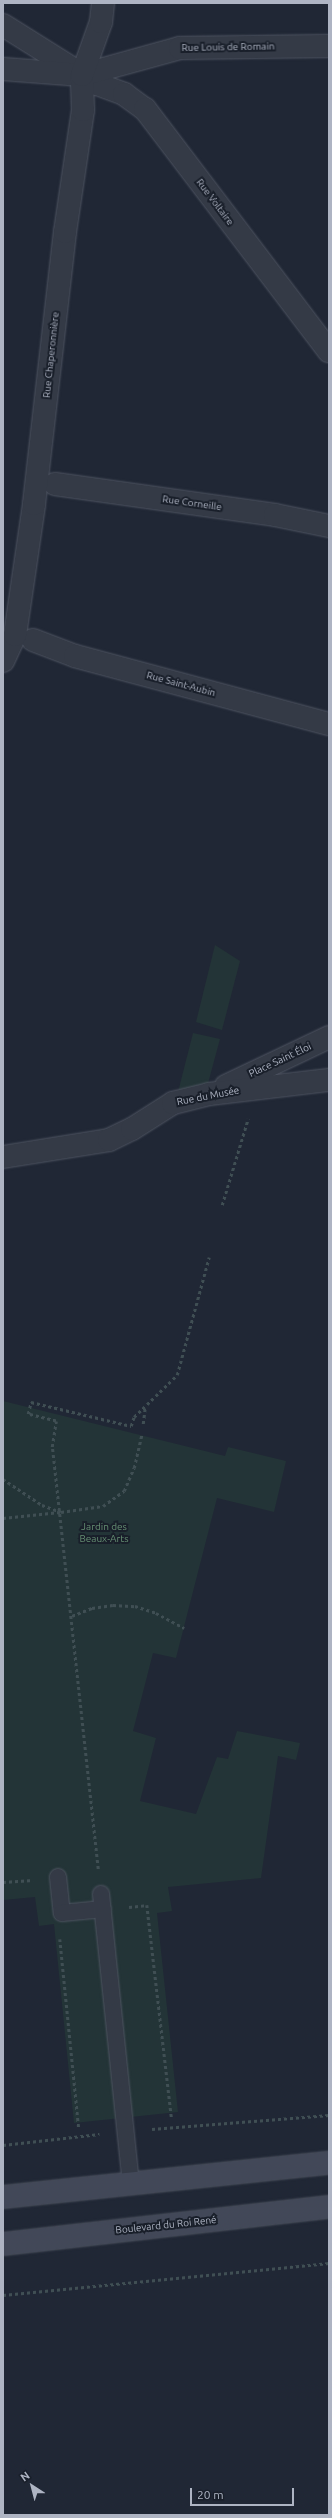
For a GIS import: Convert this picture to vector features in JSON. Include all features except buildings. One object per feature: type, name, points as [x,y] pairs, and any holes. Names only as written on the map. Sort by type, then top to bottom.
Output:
[{"type":"main road","points":[[3,2197],[329,2163]]},
{"type":"main road","name":"Boulevard du Roi René","points":[[3,2244],[329,2207]]},
{"type":"street","points":[[82,75],[101,22],[103,4]]},
{"type":"street","points":[[3,25],[82,75]]},
{"type":"street","name":"Rue Louis de Romain","points":[[82,75],[180,48],[329,46]]},
{"type":"street","points":[[3,69],[82,75]]},
{"type":"street","name":"Rue Voltaire","points":[[82,75],[124,94],[149,114],[329,351]]},
{"type":"street","name":"Rue Chaperonnière","points":[[3,661],[24,638],[34,504],[65,232],[83,110],[82,75]]},
{"type":"street","name":"Rue Corneille","points":[[55,484],[275,515],[329,526]]},
{"type":"street","name":"Rue Saint-Aubin","points":[[24,638],[75,656],[329,724]]},
{"type":"street","name":"Place Saint Éloi","points":[[209,1094],[329,1037]]},
{"type":"street","name":"Rue du Musée","points":[[3,1157],[109,1140],[132,1129],[172,1103],[209,1094],[329,1080]]},
{"type":"lane","points":[[58,1877],[62,1913],[103,1909]]},
{"type":"lane","points":[[101,1894],[131,2184]]},
{"type":"path","points":[[222,1205],[257,1088]]},
{"type":"path","points":[[101,1894],[61,1512],[52,1447],[56,1421],[28,1414],[31,1402],[131,1426],[134,1417],[177,1375],[209,1257]]},
{"type":"path","points":[[144,1407],[144,1424]]},
{"type":"path","points":[[3,1518],[103,1506],[124,1491],[134,1468],[142,1434]]},
{"type":"path","points":[[3,1480],[42,1505],[61,1512]]},
{"type":"path","points":[[72,1616],[92,1608],[113,1605],[135,1606],[156,1613],[184,1628]]},
{"type":"path","points":[[103,1909],[147,1905],[172,2120]]},
{"type":"path","points":[[62,1913],[58,1925],[79,2129]]},
{"type":"path","points":[[3,2145],[125,2131],[329,2116]]},
{"type":"path","points":[[3,2295],[329,2263]]},
{"type":"green space","points":[[215,945],[240,961],[222,1030],[196,1022]]},
{"type":"green space","points":[[193,1033],[220,1039],[207,1087],[177,1096]]},
{"type":"green space","name":"Jardin des Beaux-Arts","points":[[3,1401],[225,1456],[228,1447],[286,1461],[274,1512],[217,1498],[176,1658],[153,1653],[133,1731],[156,1738],[140,1801],[196,1814],[217,1757],[228,1759],[237,1731],[300,1743],[296,1760],[278,1756],[261,1878],[168,1887],[172,1911],[157,1913],[178,2112],[74,2123],[54,1924],[39,1926],[35,1897],[3,1900]]}]
